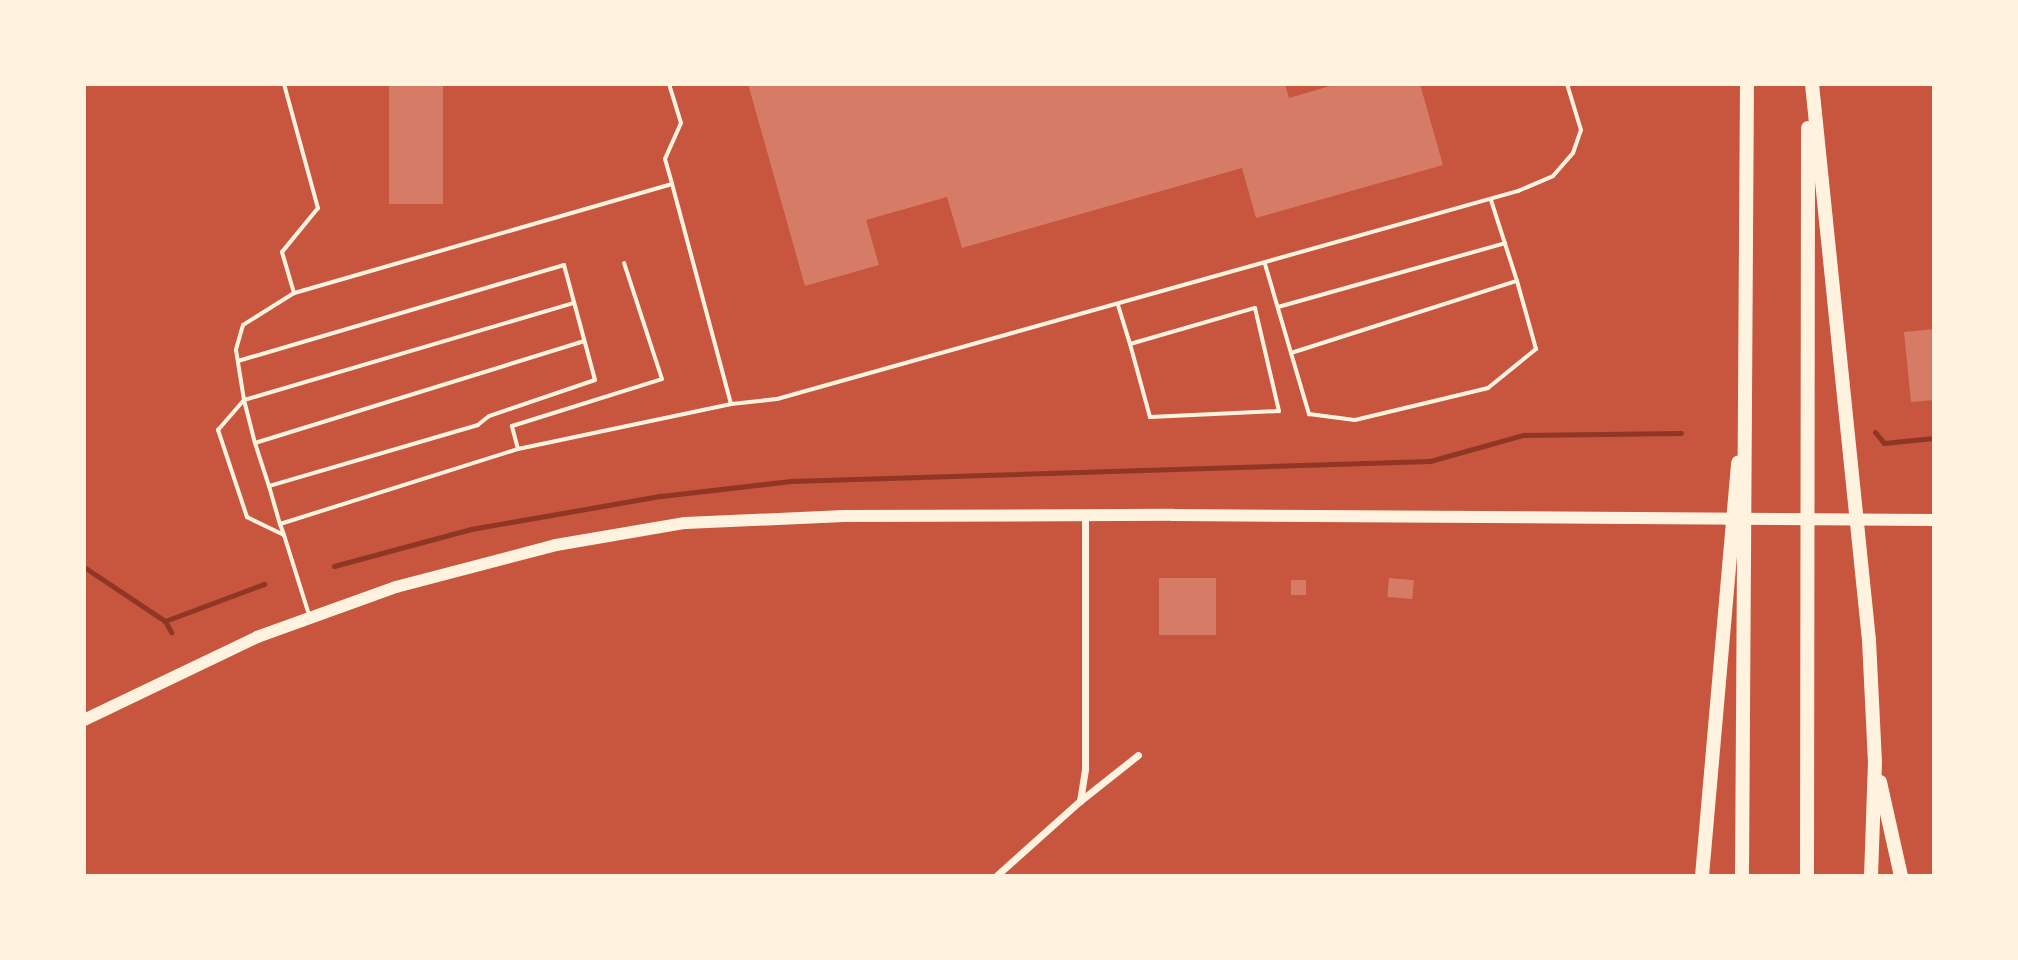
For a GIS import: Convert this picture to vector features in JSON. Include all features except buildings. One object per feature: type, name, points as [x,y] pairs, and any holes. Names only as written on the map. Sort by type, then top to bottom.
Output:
[{"type":"highway","points":[[1742,876],[1747,84]]},
{"type":"highway","points":[[1810,84],[1869,640],[1875,762],[1871,876]]},
{"type":"highway","points":[[1807,876],[1810,84]]},
{"type":"highway","points":[[1702,876],[1747,367]]},
{"type":"highway","points":[[1875,762],[1901,876]]},
{"type":"main road","points":[[84,720],[205,659],[310,617],[481,563],[685,523],[858,516],[1934,520]]},
{"type":"street","points":[[1080,801],[1085,768],[1085,518]]},
{"type":"street","points":[[996,876],[1080,801],[1138,755]]},
{"type":"lane","points":[[284,84],[318,208],[282,252],[294,293]]},
{"type":"lane","points":[[669,84],[681,123],[665,159],[731,404]]},
{"type":"lane","points":[[280,524],[518,449],[731,404],[777,399],[1491,200],[1553,176],[1573,153],[1581,130],[1567,84]]},
{"type":"lane","points":[[310,617],[244,400],[238,361],[243,325],[294,293],[672,184]]},
{"type":"lane","points":[[1265,264],[1309,414],[1355,420],[1488,388],[1536,349],[1491,200]]},
{"type":"lane","points":[[1278,307],[1505,243]]},
{"type":"lane","points":[[518,449],[512,426],[662,379],[624,263]]},
{"type":"lane","points":[[238,361],[564,265],[595,380],[489,416],[478,425],[269,486]]},
{"type":"lane","points":[[1291,353],[1517,281]]},
{"type":"lane","points":[[284,535],[247,517],[218,430],[244,400],[574,303]]},
{"type":"lane","points":[[1118,305],[1150,417],[1279,411],[1255,308],[1130,344]]},
{"type":"lane","points":[[255,443],[584,341]]},
{"type":"waterway","points":[[1875,432],[1884,443],[1934,438]]},
{"type":"waterway","points":[[334,566],[471,529],[661,496],[791,481],[1430,461],[1523,435],[1681,433]]},
{"type":"waterway","points":[[84,567],[165,621],[171,632]]},
{"type":"waterway","points":[[165,621],[264,584]]}]
